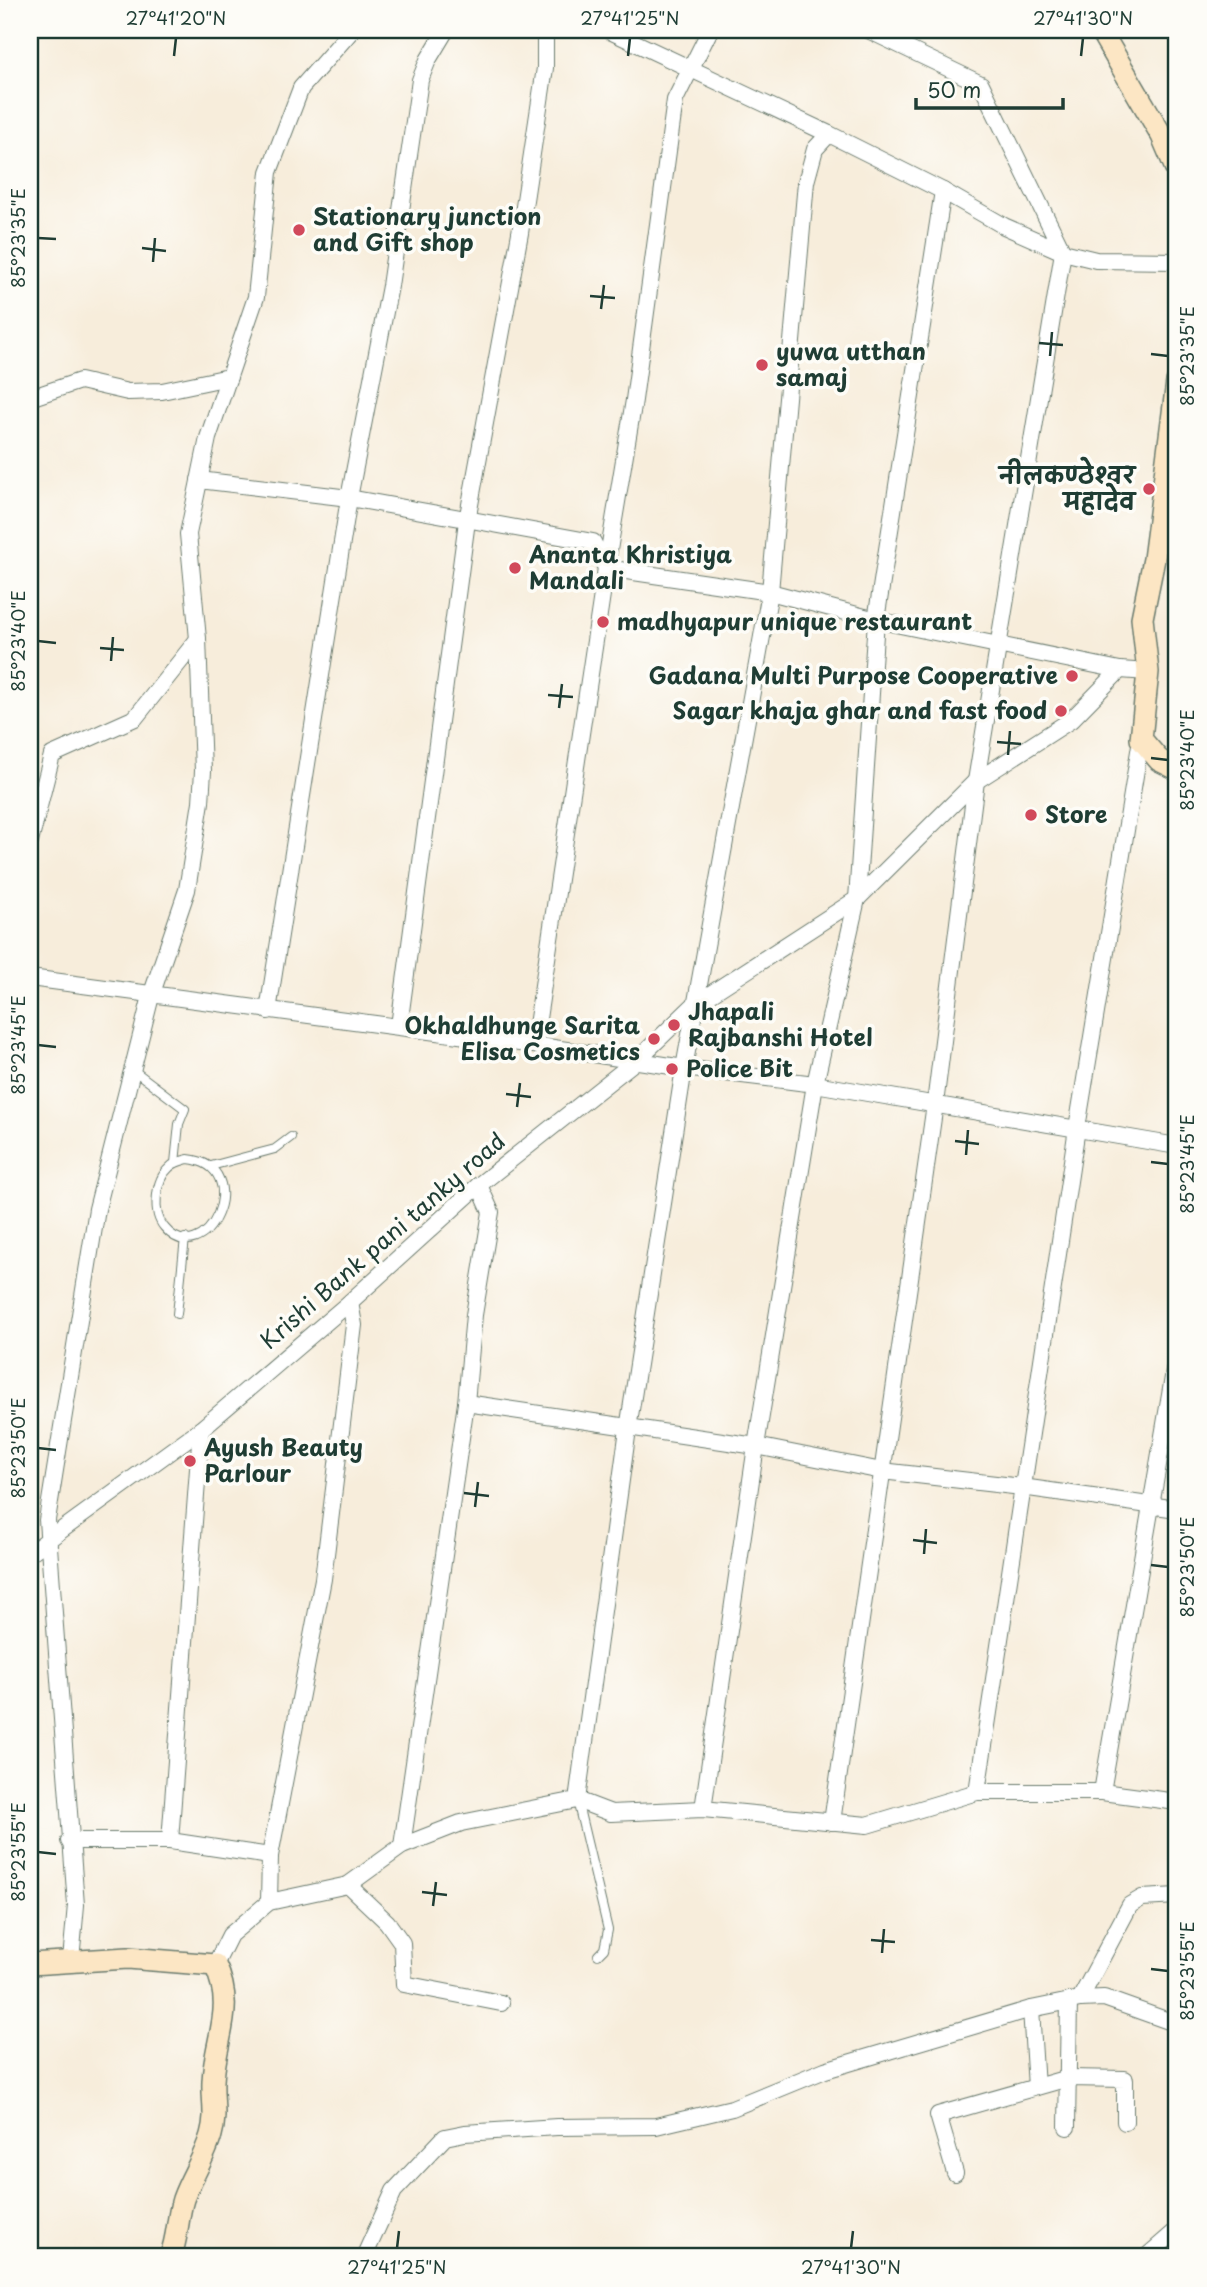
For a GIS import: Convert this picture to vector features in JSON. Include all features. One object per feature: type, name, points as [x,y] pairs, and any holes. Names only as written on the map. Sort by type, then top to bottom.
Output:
[{"type":"street","points":[[71,1960],[76,1905],[47,1520],[97,1209],[151,996],[187,890],[201,802],[203,771],[198,639],[188,534],[208,438],[256,297],[269,172],[301,88],[352,30]]},
{"type":"street","points":[[268,1011],[349,498],[390,286],[420,80],[428,60],[446,30]]},
{"type":"street","points":[[399,1026],[467,521],[520,233],[545,68],[545,30]]},
{"type":"street","points":[[608,30],[829,134],[943,191],[1004,226],[1063,252],[1096,260],[1177,261]]},
{"type":"street","points":[[534,1045],[634,400],[675,100],[710,30]]},
{"type":"street","points":[[832,1822],[935,1104],[976,781],[1063,252],[981,84],[868,30]]},
{"type":"street","points":[[1100,30],[1166,134],[1177,172]]},
{"type":"street","points":[[576,1800],[628,1429],[684,1068],[770,592],[806,182],[815,149],[829,134]]},
{"type":"street","points":[[703,1809],[756,1446],[815,1084],[857,899],[876,620],[943,191]]},
{"type":"street","points":[[30,398],[80,381],[128,392],[162,391],[229,377]]},
{"type":"street","points":[[977,1792],[1077,1128],[1141,739],[1148,672],[1142,618],[1154,559],[1177,382]]},
{"type":"street","points":[[200,480],[349,498],[593,542],[606,568]]},
{"type":"street","points":[[606,568],[770,592],[876,620],[1120,670],[1148,672]]},
{"type":"street","points":[[30,842],[52,755],[135,718],[198,639]]},
{"type":"street","name":"Krishi Bank pani tanky road","points":[[30,1553],[201,1429],[350,1302],[479,1185],[638,1059],[695,1004],[857,899],[976,781],[1071,720],[1120,670]]},
{"type":"street","points":[[1141,739],[1159,760],[1177,769]]},
{"type":"street","points":[[30,978],[815,1084],[1177,1146]]},
{"type":"street","points":[[402,1846],[466,1403],[474,1315],[491,1212],[479,1185]]},
{"type":"street","points":[[269,1902],[270,1856],[323,1579],[354,1325],[350,1302]]},
{"type":"street","points":[[1102,1793],[1177,1354]]},
{"type":"street","points":[[466,1403],[756,1446],[882,1471],[1023,1487],[1177,1509]]},
{"type":"street","points":[[170,1841],[201,1429]]},
{"type":"street","points":[[215,1965],[230,1935],[269,1902],[348,1885],[402,1846],[461,1823],[576,1800],[611,1813],[703,1809],[867,1825],[977,1792],[1102,1793],[1177,1802]]},
{"type":"street","points":[[69,1840],[170,1841],[270,1856]]},
{"type":"street","points":[[348,1885],[387,1922],[402,1943],[404,1984],[501,2003]]},
{"type":"street","points":[[1068,2127],[1068,2078],[1074,2000],[1130,1905],[1142,1898],[1177,1896]]},
{"type":"street","points":[[30,1964],[128,1958],[215,1965]]},
{"type":"street","points":[[170,2257],[174,2249],[182,2202],[211,2136],[216,2113],[213,2082],[226,2001],[223,1983],[215,1965]]},
{"type":"street","points":[[365,2257],[394,2191],[445,2137],[465,2133],[556,2127],[656,2126],[732,2108],[825,2070],[1031,2009],[1074,2000],[1104,1998],[1177,2024]]},
{"type":"street","points":[[1031,2009],[1036,2087]]},
{"type":"street","points":[[955,2173],[938,2115],[1068,2078],[1125,2079],[1125,2122]]},
{"type":"street","points":[[1146,2257],[1177,2230]]},
{"type":"lane","points":[[132,1069],[185,1109],[179,1124],[175,1163]]},
{"type":"lane","points":[[211,1166],[275,1149],[291,1137]]},
{"type":"lane","points":[[188,1159],[198,1160],[211,1166],[218,1176],[222,1188],[218,1218],[203,1235],[178,1238],[161,1224],[156,1209],[160,1182],[166,1170],[175,1163],[188,1159]]},
{"type":"lane","points":[[177,1314],[185,1238]]},
{"type":"lane","points":[[576,1800],[608,1930],[604,1949],[598,1955]]},
{"type":"place","name":"Stationary junction and Gift shop","points":[[299,230]]},
{"type":"place","name":"yuwa utthan samaj","points":[[762,365]]},
{"type":"place","name":"नीलकण्ठेश्वर महादेव","points":[[1149,489]]},
{"type":"place","name":"Ananta Khristiya Mandali","points":[[515,568]]},
{"type":"place","name":"madhyapur unique restaurant","points":[[603,622]]},
{"type":"place","name":"Gadana Multi Purpose Cooperative","points":[[1072,676]]},
{"type":"place","name":"Sagar khaja ghar and fast food","points":[[1061,711]]},
{"type":"place","name":"Store","points":[[1031,815]]},
{"type":"place","name":"Jhapali Rajbanshi Hotel","points":[[674,1025]]},
{"type":"place","name":"Okhaldhunge Sarita Elisa Cosmetics","points":[[654,1039]]},
{"type":"place","name":"Police Bit","points":[[672,1069]]},
{"type":"place","name":"Ayush Beauty Parlour","points":[[190,1461]]}]
